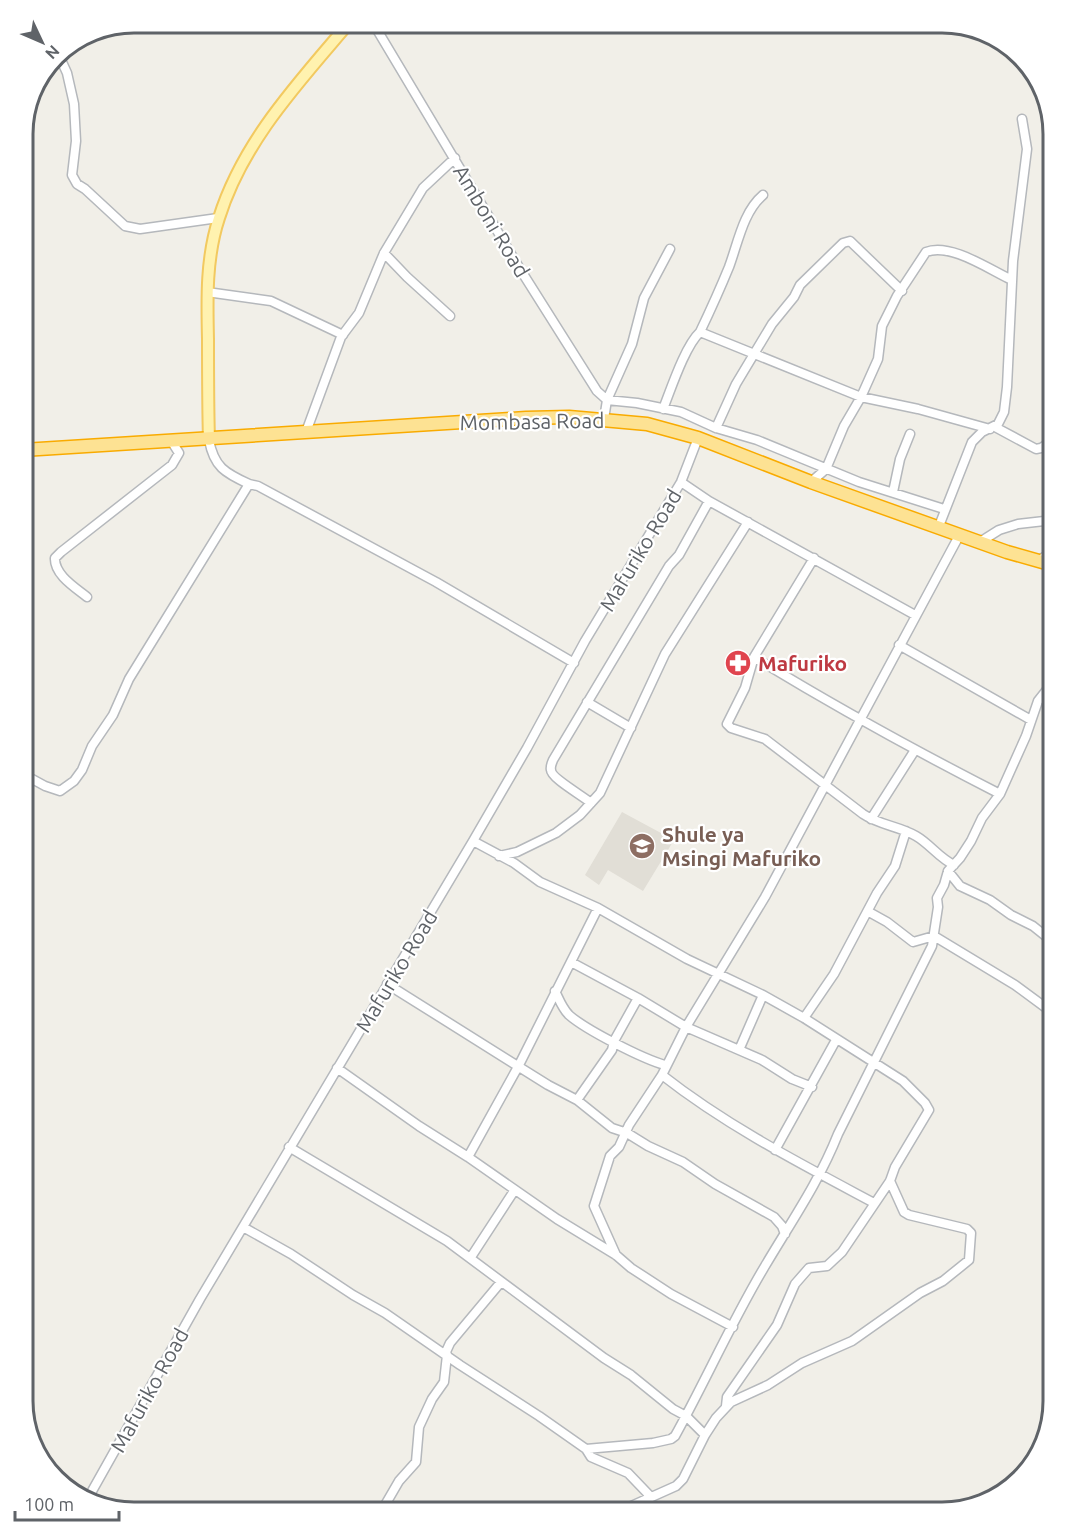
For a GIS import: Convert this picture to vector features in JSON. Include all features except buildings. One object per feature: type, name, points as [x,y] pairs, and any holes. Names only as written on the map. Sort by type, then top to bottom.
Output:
[{"type":"highway","name":"Mombasa Road","points":[[33,449],[526,418],[604,419],[647,424],[698,438],[812,482],[1043,562]]},
{"type":"main road","points":[[209,440],[207,292],[218,218],[238,170],[262,130],[287,96],[341,33]]},
{"type":"street","name":"Amboni Road","points":[[380,33],[520,269],[597,391],[607,400]]},
{"type":"street","points":[[67,72],[74,104],[76,141],[72,175],[77,184],[125,226],[140,229],[218,218]]},
{"type":"street","points":[[939,526],[972,442],[982,432],[993,428],[1002,419],[1004,412],[1012,280],[1027,149],[1022,118]]},
{"type":"street","points":[[306,432],[343,335],[359,313],[384,253],[423,188],[455,158]]},
{"type":"street","points":[[663,409],[729,267],[755,201],[762,195]]},
{"type":"street","points":[[716,428],[736,384],[772,324],[794,297],[800,285],[824,260],[846,242],[854,243],[879,271],[902,291]]},
{"type":"street","points":[[604,419],[607,400],[633,344],[644,298],[670,249]]},
{"type":"street","points":[[812,482],[826,469],[844,426],[861,397],[878,359],[882,326],[897,296],[926,252],[933,249],[949,250],[1012,280]]},
{"type":"street","points":[[384,253],[450,316]]},
{"type":"street","points":[[207,292],[271,301],[343,335]]},
{"type":"street","points":[[700,332],[861,397],[993,428],[1036,449],[1043,447]]},
{"type":"street","points":[[607,400],[637,403],[681,412],[716,428],[757,440],[859,482],[944,509]]},
{"type":"street","points":[[893,492],[900,459],[910,434]]},
{"type":"street","name":"Mafuriko Road","points":[[91,1493],[289,1147],[473,841],[585,641],[681,482],[698,438]]},
{"type":"street","points":[[209,440],[212,457],[223,470],[249,484],[258,486],[436,582],[574,663]]},
{"type":"street","points":[[87,597],[69,583],[57,569],[55,558],[172,465],[179,453],[172,442]]},
{"type":"street","points":[[681,482],[710,501],[915,615]]},
{"type":"street","points":[[33,779],[60,791],[74,781],[82,770],[92,746],[113,715],[129,679],[249,484]]},
{"type":"street","points":[[591,803],[553,777],[551,770],[553,760],[710,501]]},
{"type":"street","points":[[980,542],[999,530],[1018,524],[1043,521]]},
{"type":"street","points":[[499,856],[517,852],[556,833],[580,815],[600,793],[665,654],[748,522]]},
{"type":"street","points":[[616,1255],[594,1206],[609,1158],[662,1075],[686,1027],[765,897],[960,534]]},
{"type":"street","points":[[814,558],[754,657],[745,688],[727,724],[731,728],[765,739],[871,819],[906,831],[924,841],[951,868],[960,886],[990,900],[1043,934]]},
{"type":"street","points":[[1038,561],[1043,558]]},
{"type":"street","points":[[899,645],[1031,720]]},
{"type":"street","points":[[754,657],[915,750],[1000,794]]},
{"type":"street","points":[[586,1449],[653,1443],[671,1439],[686,1416],[764,1267],[819,1175],[875,1063],[932,945],[939,907],[938,898],[951,868],[971,841],[989,806],[1000,794],[1038,701],[1043,695]]},
{"type":"street","points":[[587,702],[630,728]]},
{"type":"street","points":[[871,819],[915,750]]},
{"type":"street","points":[[804,1018],[834,974],[869,912],[877,893],[895,866],[906,831]]},
{"type":"street","points":[[473,841],[540,882],[598,908],[687,959],[763,995],[804,1018],[903,1081],[929,1110],[895,1167],[890,1181],[842,1252],[828,1266],[809,1268],[795,1284],[777,1325],[726,1397],[726,1406]]},
{"type":"street","points":[[468,1156],[519,1065],[598,908]]},
{"type":"street","points":[[869,912],[887,922],[913,942],[934,936],[1015,985],[1043,1006]]},
{"type":"street","points":[[571,962],[686,1027],[762,1060],[792,1079],[812,1087]]},
{"type":"street","points":[[387,984],[548,1085],[577,1100],[612,1128],[627,1133],[648,1146],[683,1162],[774,1217],[782,1226],[785,1234]]},
{"type":"street","points":[[555,991],[561,1006],[569,1015],[614,1041],[665,1065]]},
{"type":"street","points":[[739,1050],[763,995]]},
{"type":"street","points":[[577,1100],[612,1050],[614,1041],[638,998]]},
{"type":"street","points":[[775,1150],[812,1087],[836,1040]]},
{"type":"street","points":[[337,1068],[418,1126],[468,1156],[514,1191],[616,1255],[631,1268],[671,1294],[733,1328]]},
{"type":"street","points":[[662,1075],[731,1123],[775,1150],[874,1203]]},
{"type":"street","points":[[289,1147],[422,1225],[471,1257],[501,1282],[686,1416],[705,1435]]},
{"type":"street","points":[[640,1502],[676,1486],[683,1479],[705,1435],[731,1402],[768,1385],[802,1363],[852,1341],[920,1293],[943,1281],[969,1260],[971,1233],[967,1229],[904,1212],[890,1181]]},
{"type":"street","points":[[471,1257],[514,1191]]},
{"type":"street","points":[[243,1227],[291,1254],[353,1296],[385,1313],[539,1416],[586,1449],[591,1457],[628,1473],[651,1497]]},
{"type":"street","points":[[387,1502],[399,1481],[416,1462],[419,1427],[432,1399],[444,1382],[446,1354],[450,1343],[501,1282]]},
{"type":"shaded area","points":[[622,812],[674,840],[643,891],[608,870],[599,885],[585,875]]},
{"type":"place","name":"Mafuriko","points":[[738,663]]},
{"type":"place","name":"Shule ya Msingi Mafuriko","points":[[642,846]]}]
